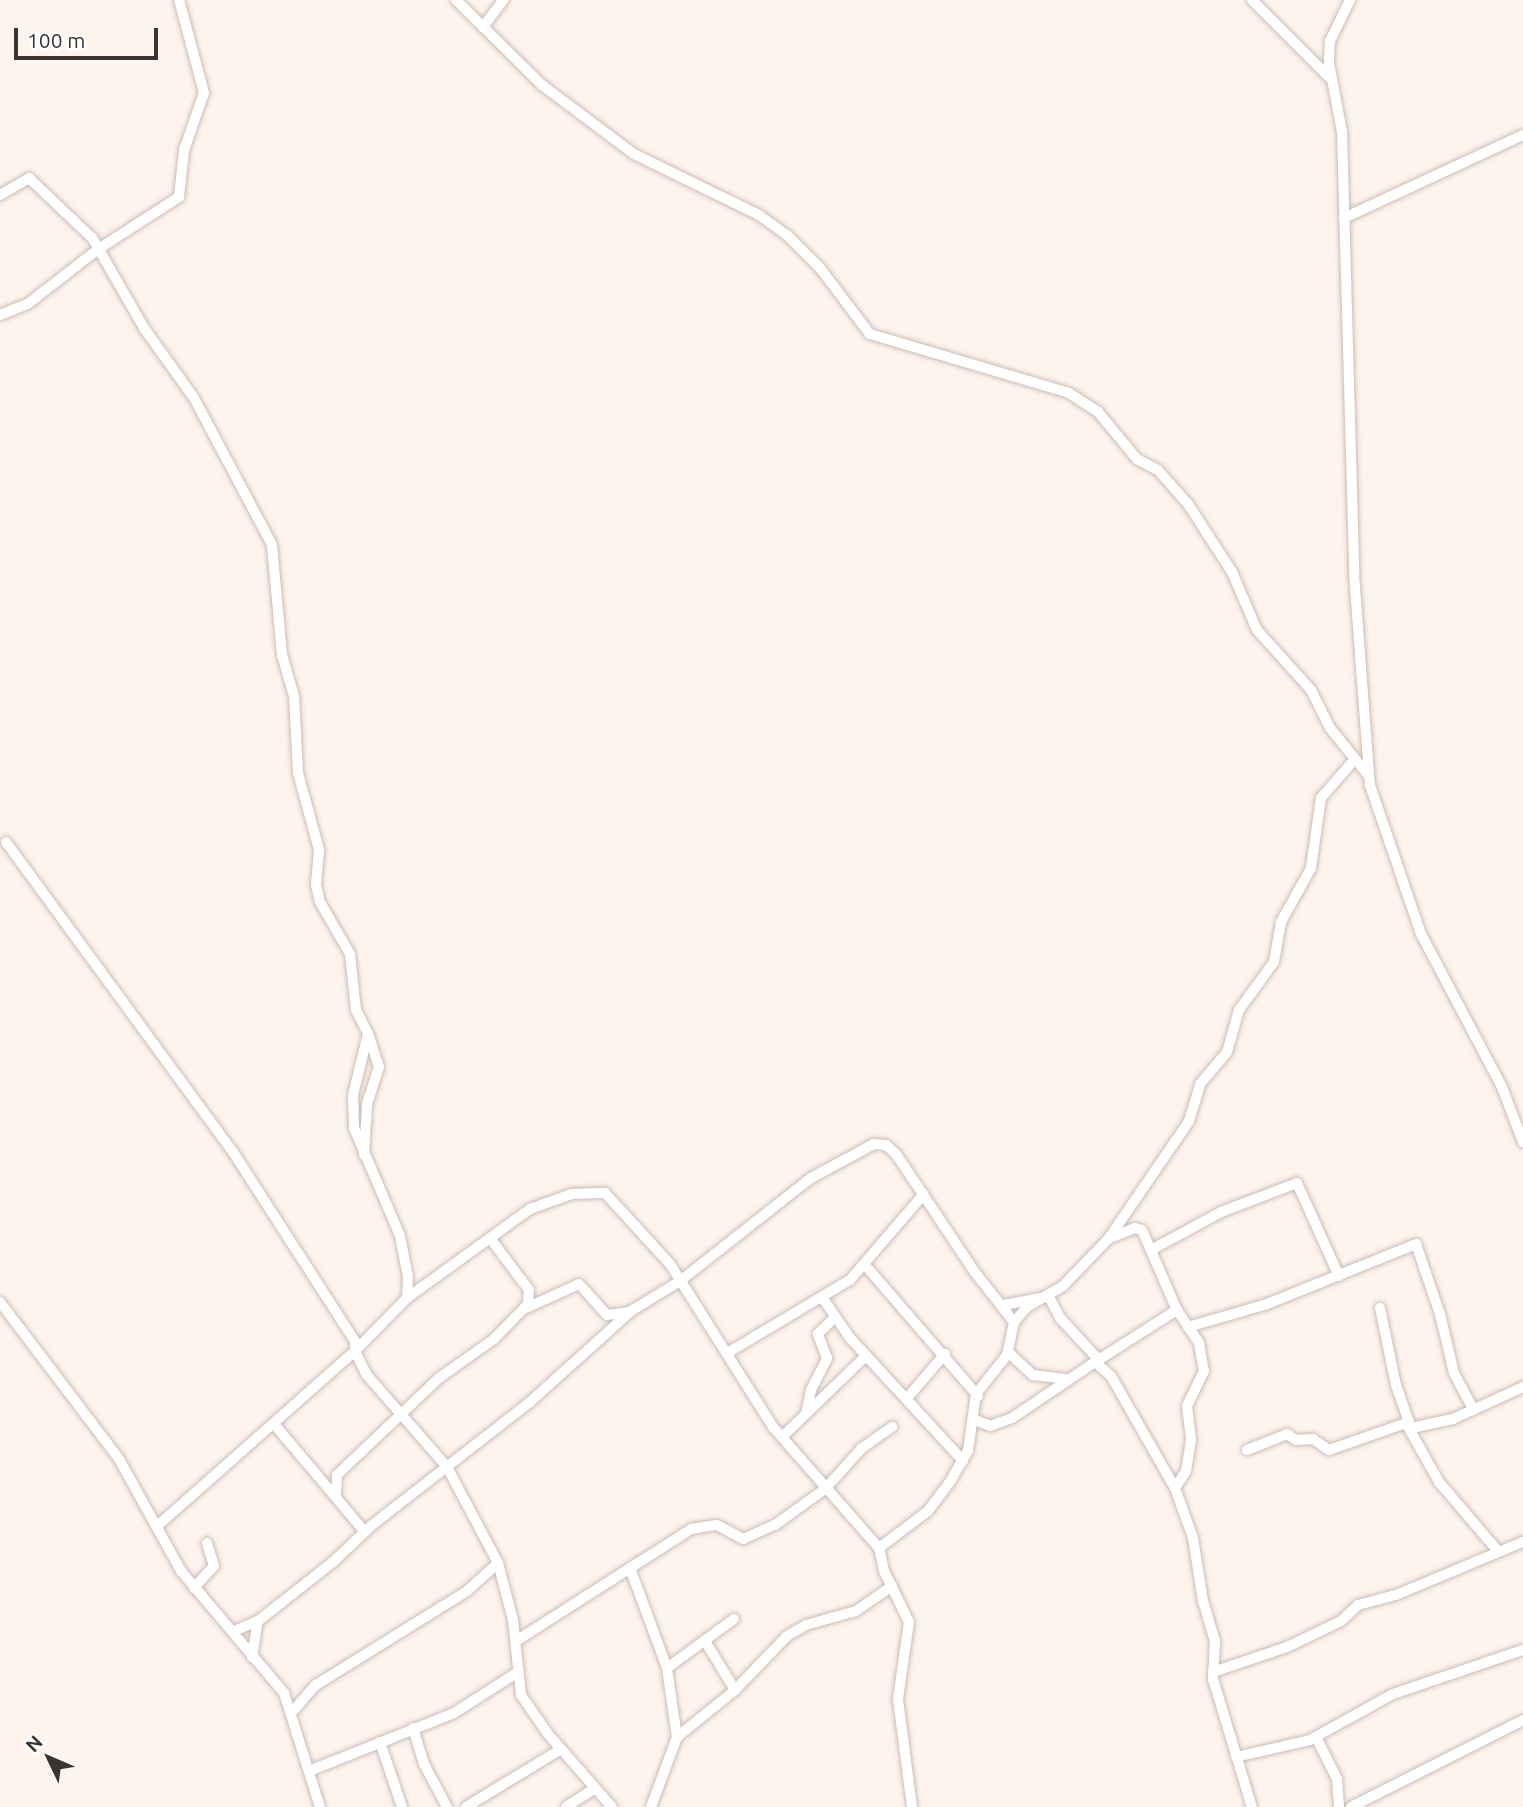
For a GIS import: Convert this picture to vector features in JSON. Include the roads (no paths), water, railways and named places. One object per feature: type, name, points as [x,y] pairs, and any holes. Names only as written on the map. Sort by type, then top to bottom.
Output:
[{"type":"street","points":[[0,315],[29,303],[97,250],[174,204],[183,188],[184,150],[204,93],[179,0]]},
{"type":"street","points":[[456,0],[542,85],[634,154],[759,215],[787,235],[820,268],[870,334],[1069,393],[1098,412],[1136,459],[1158,470],[1188,504],[1232,572],[1257,630],[1311,691],[1330,728],[1369,776]]},
{"type":"street","points":[[483,27],[503,0]]},
{"type":"street","points":[[1252,0],[1331,79]]},
{"type":"street","points":[[1350,0],[1330,41],[1331,79],[1342,132],[1354,575],[1369,776],[1421,934],[1502,1087],[1523,1142]]},
{"type":"street","points":[[1344,218],[1523,135]]},
{"type":"street","points":[[0,195],[29,178],[82,225],[194,398],[272,545],[282,655],[295,707],[298,773],[319,850],[316,885],[320,902],[350,954],[356,1010],[368,1034],[379,1067],[368,1104],[364,1155]]},
{"type":"street","points":[[879,1548],[936,1502],[962,1461],[978,1396],[1008,1352],[1014,1322],[1045,1296],[1063,1286],[1109,1238],[1189,1121],[1200,1084],[1227,1052],[1239,1010],[1274,962],[1281,922],[1311,869],[1321,799],[1354,760]]},
{"type":"street","points":[[6,842],[233,1152],[260,1198],[344,1318],[366,1374],[403,1413],[447,1467],[498,1563],[516,1641],[521,1695],[561,1749],[612,1807]]},
{"type":"street","points":[[368,1034],[352,1106],[364,1155],[400,1236],[407,1298]]},
{"type":"street","points":[[234,1631],[258,1621],[365,1532],[530,1402],[631,1311],[680,1280],[811,1178],[874,1144],[886,1145],[897,1154],[974,1271],[1004,1305],[1014,1322]]},
{"type":"street","points":[[1151,1250],[1221,1212],[1297,1183],[1339,1276]]},
{"type":"street","points":[[157,1527],[355,1351],[407,1298],[545,1202],[601,1191],[636,1231],[653,1242],[729,1352],[782,1437],[879,1548],[892,1586],[909,1622],[898,1699],[912,1807]]},
{"type":"street","points":[[729,1352],[824,1300],[865,1265],[925,1194]]},
{"type":"street","points":[[1109,1238],[1137,1228],[1151,1250],[1178,1310],[1198,1339],[1204,1371],[1187,1406],[1191,1440],[1186,1471],[1175,1488]]},
{"type":"street","points":[[490,1238],[529,1290],[531,1298],[524,1309]]},
{"type":"street","points":[[1188,1327],[1339,1276],[1416,1244],[1440,1314],[1454,1373],[1473,1409]]},
{"type":"street","points":[[865,1265],[945,1354],[978,1396]]},
{"type":"street","points":[[336,1495],[335,1476],[403,1413],[524,1309],[579,1284],[607,1315],[631,1311]]},
{"type":"street","points":[[1004,1305],[1045,1296]]},
{"type":"street","points":[[1045,1296],[1124,1394],[1175,1488],[1200,1563],[1203,1601],[1215,1641],[1213,1672],[1252,1807]]},
{"type":"street","points":[[824,1300],[866,1356],[908,1397],[962,1461]]},
{"type":"street","points":[[0,1302],[119,1459],[194,1588],[234,1631],[252,1657],[274,1676],[293,1711],[320,1807]]},
{"type":"street","points":[[1380,1308],[1396,1385],[1439,1482],[1497,1550]]},
{"type":"street","points":[[974,1419],[990,1426],[1005,1421],[1178,1310]]},
{"type":"street","points":[[806,1414],[811,1390],[827,1358],[818,1334],[835,1317]]},
{"type":"street","points":[[1008,1352],[1033,1376],[1067,1379]]},
{"type":"street","points":[[908,1397],[945,1354]]},
{"type":"street","points":[[782,1437],[866,1356]]},
{"type":"street","points":[[1247,1450],[1287,1434],[1296,1440],[1313,1439],[1329,1450],[1397,1423],[1416,1430],[1523,1387]]},
{"type":"street","points":[[274,1424],[306,1467],[336,1495],[365,1532]]},
{"type":"street","points":[[516,1641],[630,1568],[706,1525],[747,1538],[775,1525],[825,1489],[862,1448],[892,1427]]},
{"type":"street","points":[[1213,1672],[1287,1647],[1341,1621],[1357,1605],[1431,1582],[1497,1550],[1523,1542]]},
{"type":"street","points":[[194,1588],[214,1566],[207,1543]]},
{"type":"street","points":[[293,1711],[316,1685],[467,1591],[498,1563]]},
{"type":"street","points":[[630,1568],[667,1668],[677,1737],[651,1807]]},
{"type":"street","points":[[677,1737],[735,1690],[798,1629],[849,1614],[892,1586]]},
{"type":"street","points":[[667,1668],[734,1619]]},
{"type":"street","points":[[252,1657],[258,1621]]},
{"type":"street","points":[[705,1641],[735,1690]]},
{"type":"street","points":[[1236,1757],[1317,1737],[1393,1694],[1523,1650]]},
{"type":"street","points":[[309,1771],[454,1713],[518,1672]]},
{"type":"street","points":[[1351,1807],[1523,1720]]},
{"type":"street","points":[[413,1728],[424,1764],[447,1807]]},
{"type":"street","points":[[1317,1737],[1337,1779],[1339,1807]]},
{"type":"street","points":[[380,1742],[402,1807]]},
{"type":"street","points":[[466,1807],[561,1749]]},
{"type":"street","points":[[566,1807],[594,1789]]}]
